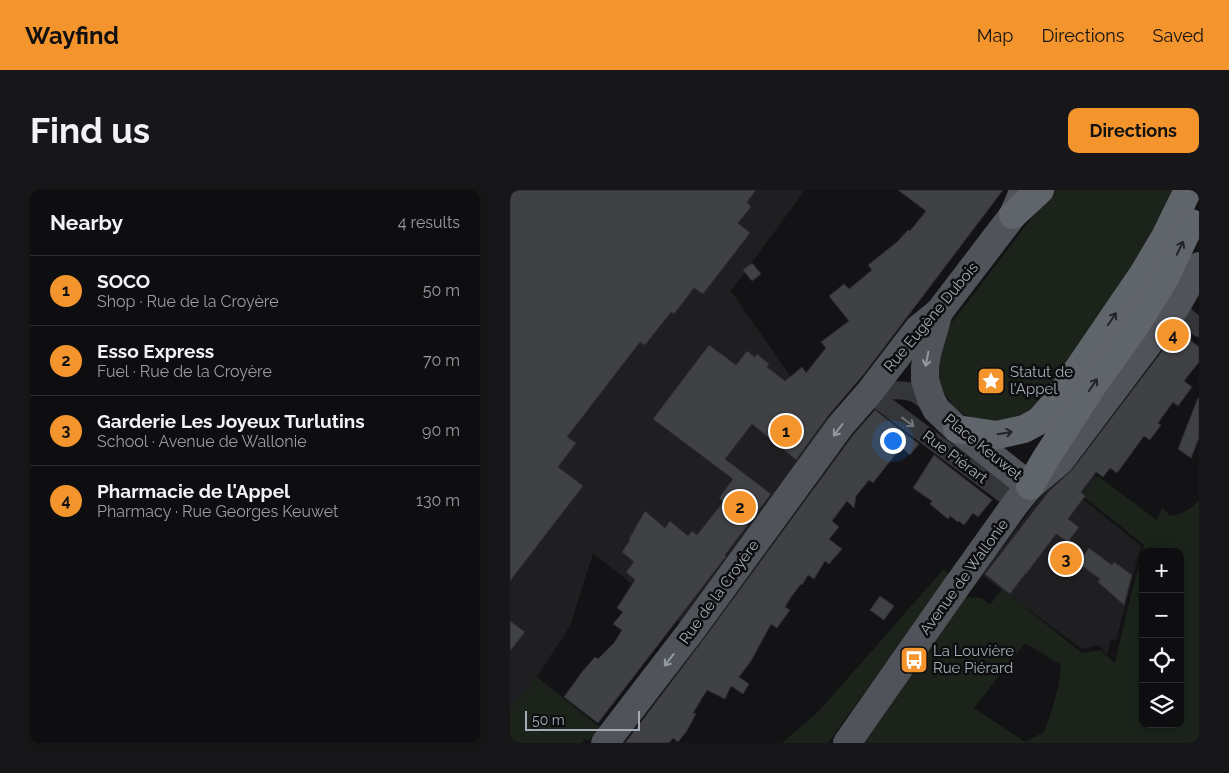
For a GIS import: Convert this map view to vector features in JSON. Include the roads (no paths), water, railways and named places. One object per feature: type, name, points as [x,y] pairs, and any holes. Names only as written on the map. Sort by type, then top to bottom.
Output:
[{"type":"highway","points":[[1013,215],[1040,190]]},
{"type":"highway","points":[[957,428],[997,435],[1024,429],[1040,421],[1055,403],[1143,274],[1165,237],[1188,190]]},
{"type":"highway","points":[[1023,494],[1094,384],[1134,328],[1165,278],[1199,204]]},
{"type":"main road","name":"Rue Eugène Dubois","points":[[869,393],[918,330],[939,312],[1013,215],[1024,190]]},
{"type":"main road","name":"Avenue de Wallonie","points":[[846,743],[1023,494],[1060,461],[1176,307],[1199,266]]},
{"type":"main road","name":"Place Keuwet","points":[[939,312],[925,367],[925,380],[931,399],[936,409],[1023,494]]},
{"type":"main road","name":"Rue de la Croyère","points":[[605,743],[691,631],[841,425],[869,393]]},
{"type":"street","points":[[1176,307],[1199,328]]},
{"type":"street","name":"Place Keuwet","points":[[869,393],[898,390],[914,393],[936,409]]},
{"type":"street","name":"Rue Piérart","points":[[869,393],[1023,494]]},
{"type":"place","name":"Pharmacie de l'Appel","points":[[1173,335]]},
{"type":"place","name":"Statut de l'Appel","points":[[991,381]]},
{"type":"place","name":"SOCO","points":[[786,431]]},
{"type":"place","name":"Esso Express","points":[[740,507]]},
{"type":"place","name":"Garderie Les Joyeux Turlutins","points":[[1066,559]]},
{"type":"place","name":"La Louvière Rue Piérard","points":[[914,660]]}]
